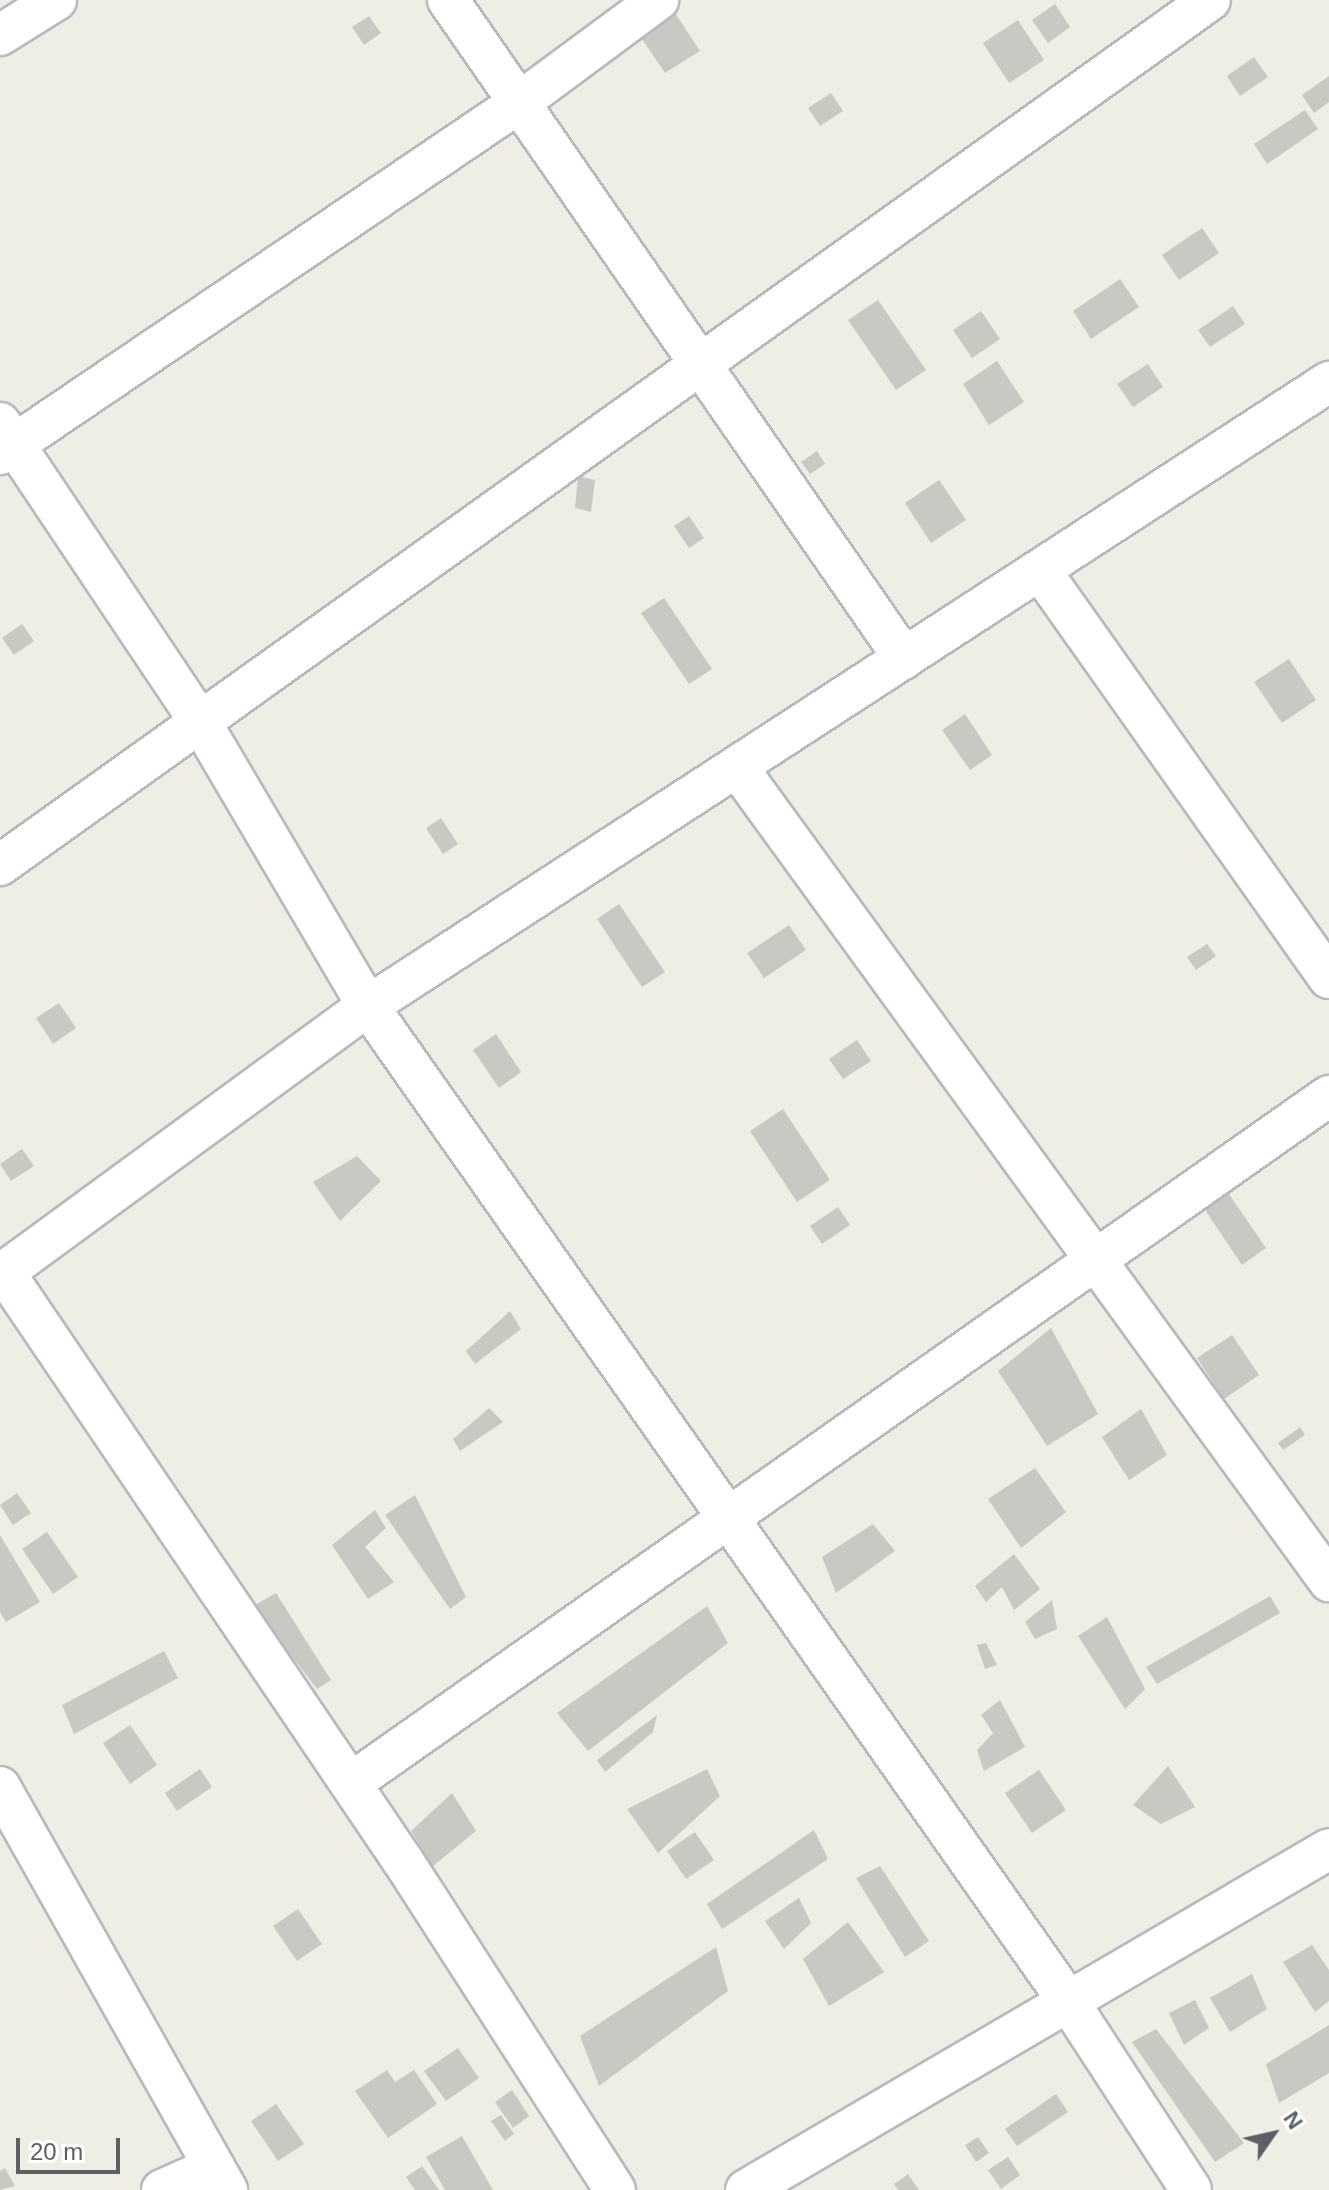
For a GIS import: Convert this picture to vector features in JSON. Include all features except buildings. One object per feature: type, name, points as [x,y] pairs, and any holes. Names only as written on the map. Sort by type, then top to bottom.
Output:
[{"type":"street","points":[[0,35],[56,0]]},
{"type":"street","points":[[448,0],[904,658]]},
{"type":"street","points":[[658,0],[520,102],[6,440],[201,723],[368,1006],[1068,2001],[1191,2190]]},
{"type":"street","points":[[0,865],[703,367],[1210,0]]},
{"type":"street","points":[[615,2190],[351,1783],[2,1273],[368,1006],[1329,382]]},
{"type":"street","points":[[1040,570],[1329,978]]},
{"type":"street","points":[[737,767],[1096,1254],[1329,1581]]},
{"type":"street","points":[[351,1783],[1096,1254],[1329,1096]]},
{"type":"street","points":[[0,1787],[15,1850],[220,2179],[162,2190]]},
{"type":"street","points":[[746,2190],[1329,1849]]}]
